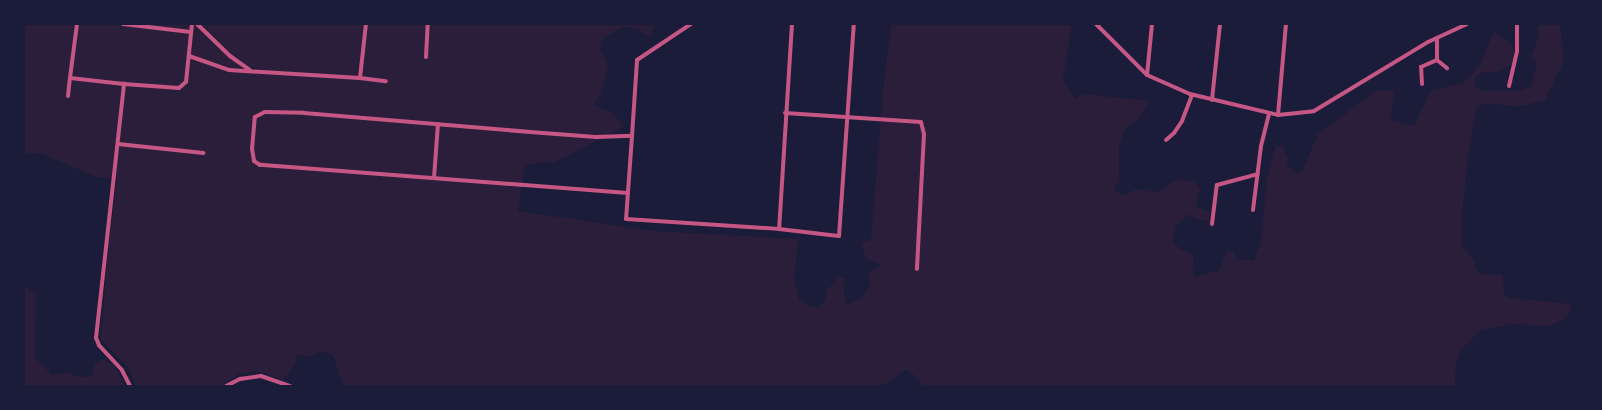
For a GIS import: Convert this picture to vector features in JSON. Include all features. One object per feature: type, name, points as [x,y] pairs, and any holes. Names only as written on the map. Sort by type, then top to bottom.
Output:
[{"type":"street","points":[[68,96],[78,24]]},
{"type":"street","points":[[123,24],[191,32]]},
{"type":"street","points":[[70,78],[179,88],[186,82],[192,24]]},
{"type":"street","points":[[197,24],[230,56],[252,72]]},
{"type":"street","points":[[360,78],[366,24]]},
{"type":"street","points":[[426,57],[428,24]]},
{"type":"street","points":[[691,24],[686,30],[638,60],[626,219],[779,229],[839,236],[854,24]]},
{"type":"street","points":[[779,229],[792,24]]},
{"type":"street","points":[[1096,24],[1147,75],[1192,94],[1278,115],[1314,111],[1437,38],[1467,24]]},
{"type":"street","points":[[1147,75],[1152,24]]},
{"type":"street","points":[[1212,100],[1220,24]]},
{"type":"street","points":[[1278,115],[1286,24]]},
{"type":"street","points":[[1509,86],[1517,51],[1517,24]]},
{"type":"street","points":[[1437,38],[1437,60]]},
{"type":"street","points":[[189,56],[218,68],[386,81]]},
{"type":"street","points":[[1437,60],[1447,68]]},
{"type":"street","points":[[1422,84],[1421,67],[1437,60]]},
{"type":"street","points":[[124,84],[96,338],[99,345],[122,370],[130,386]]},
{"type":"street","points":[[1166,140],[1174,133],[1182,120],[1192,94]]},
{"type":"street","points":[[628,193],[260,165],[254,161],[253,138],[255,117],[265,112],[304,113],[596,137],[632,136]]},
{"type":"street","points":[[785,113],[847,118],[916,120],[923,126],[924,143],[917,269]]},
{"type":"street","points":[[1253,210],[1261,146],[1269,113]]},
{"type":"street","points":[[434,178],[438,124]]},
{"type":"street","points":[[118,144],[204,153]]},
{"type":"street","points":[[1212,224],[1217,185],[1258,174]]},
{"type":"street","points":[[226,386],[240,379],[261,376],[290,386]]},
{"type":"shaded area","points":[[24,24],[655,24],[651,36],[644,35],[639,29],[626,26],[603,38],[600,49],[606,59],[608,68],[601,95],[593,105],[613,113],[624,127],[553,163],[542,162],[525,165],[518,211],[653,231],[798,239],[794,279],[799,300],[809,306],[819,308],[825,300],[827,290],[839,277],[845,279],[844,291],[847,304],[862,298],[870,285],[868,274],[881,265],[866,259],[861,243],[871,240],[883,90],[891,24],[1072,24],[1063,80],[1075,99],[1084,94],[1150,101],[1140,118],[1126,127],[1119,145],[1119,181],[1114,187],[1116,192],[1124,195],[1137,189],[1158,193],[1167,185],[1181,179],[1194,182],[1200,188],[1196,208],[1204,209],[1210,214],[1210,218],[1207,221],[1195,219],[1190,214],[1177,224],[1172,240],[1180,249],[1193,254],[1194,277],[1219,270],[1228,250],[1234,252],[1235,259],[1254,260],[1261,239],[1267,179],[1275,147],[1282,145],[1288,159],[1287,165],[1296,174],[1302,171],[1318,134],[1376,91],[1395,90],[1390,120],[1414,126],[1431,91],[1464,82],[1480,65],[1494,31],[1514,47],[1513,63],[1497,72],[1483,72],[1475,78],[1474,85],[1481,91],[1521,91],[1531,86],[1537,63],[1531,57],[1538,39],[1538,24],[1560,24],[1564,61],[1545,100],[1518,107],[1486,103],[1477,106],[1468,155],[1462,216],[1462,246],[1473,259],[1479,273],[1503,275],[1504,295],[1511,298],[1570,304],[1571,310],[1565,318],[1550,326],[1511,324],[1480,331],[1461,350],[1456,363],[1455,386],[929,386],[922,385],[919,379],[906,369],[886,384],[870,386],[344,386],[333,356],[322,351],[311,356],[296,355],[296,362],[283,380],[265,373],[252,372],[239,374],[221,386],[136,386],[128,367],[101,340],[107,259],[117,179],[96,177],[40,153],[24,154]]},
{"type":"shaded area","points":[[24,286],[36,293],[35,358],[52,375],[69,372],[73,376],[91,377],[95,363],[103,359],[115,366],[125,386],[24,386]]}]
